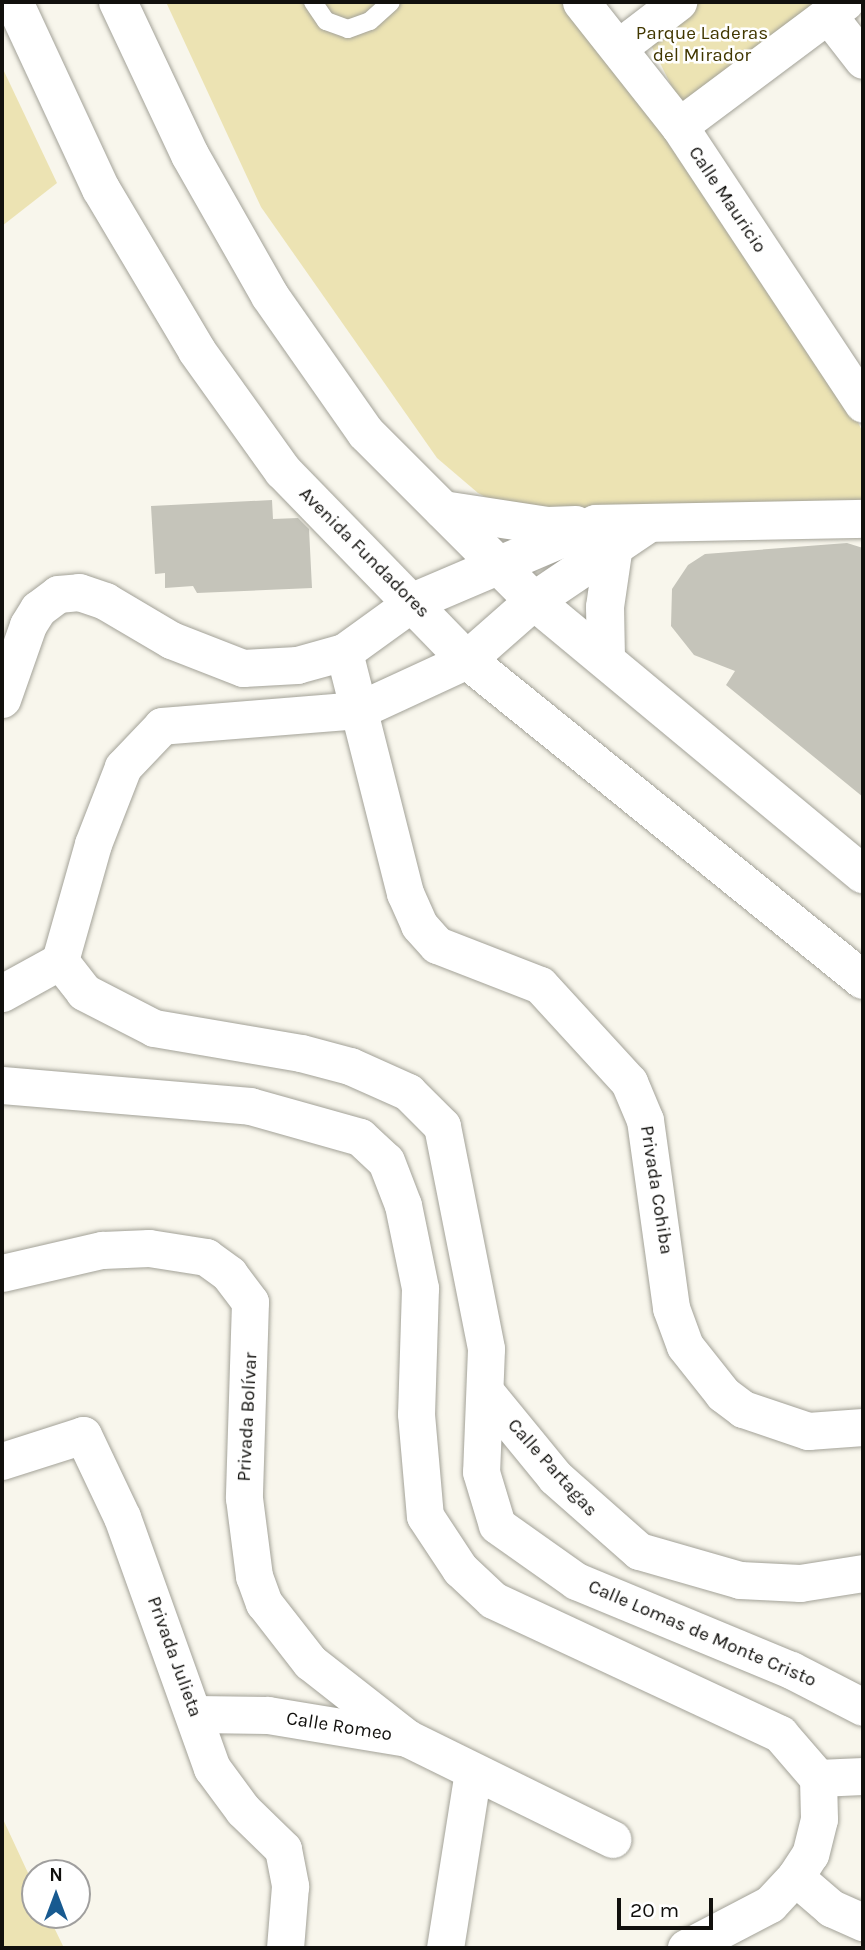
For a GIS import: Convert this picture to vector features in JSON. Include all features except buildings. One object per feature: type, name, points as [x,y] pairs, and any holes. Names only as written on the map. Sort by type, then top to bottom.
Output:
[{"type":"main road","name":"Avenida Fundadores","points":[[14,2],[101,189],[197,351],[283,471],[414,602],[467,660],[863,981]]},
{"type":"main road","points":[[118,2],[190,155],[270,296],[366,433],[534,601],[863,874]]},
{"type":"main road","points":[[443,510],[605,534]]},
{"type":"main road","points":[[414,602],[499,567],[547,541],[605,534],[650,523],[863,519]]},
{"type":"main road","points":[[467,660],[605,534]]},
{"type":"main road","points":[[605,534],[606,659]]},
{"type":"street","name":"Calle Mauricio","points":[[582,2],[679,127],[863,404]]},
{"type":"street","points":[[618,48],[678,2]]},
{"type":"street","points":[[679,127],[837,9],[863,60]]},
{"type":"street","points":[[2,699],[28,625],[38,609],[58,594],[79,592],[105,601],[171,640],[243,668],[297,665],[344,652],[414,602]]},
{"type":"street","name":"Privada Cohiba","points":[[344,652],[405,893],[419,925],[438,945],[540,985],[629,1082],[646,1120],[656,1171],[671,1308],[699,1366],[723,1394],[766,1418],[808,1430],[863,1427]]},
{"type":"street","points":[[2,992],[60,961],[93,844],[123,767],[162,726],[359,710],[467,660]]},
{"type":"street","name":"Calle Lomas de Monte Cristo","points":[[60,961],[84,992],[116,1012],[202,1040],[301,1053],[350,1066],[408,1092],[442,1126],[484,1336],[488,1395],[481,1472],[497,1525],[576,1581],[791,1670],[863,1707]]},
{"type":"street","points":[[2,1086],[250,1106],[360,1137],[386,1161],[403,1205],[420,1288],[416,1414],[425,1516],[460,1569],[493,1600],[750,1716],[780,1734],[818,1778],[819,1819],[810,1854],[795,1877],[770,1904],[686,1948]]},
{"type":"street","name":"Privada Bolívar","points":[[2,1273],[102,1250],[149,1248],[206,1256],[229,1274],[250,1302],[244,1498],[254,1576],[264,1604],[310,1662],[407,1738]]},
{"type":"street","name":"Calle Partagas","points":[[488,1395],[555,1476],[639,1550],[740,1580],[800,1583],[863,1573]]},
{"type":"street","name":"Privada Julieta","points":[[2,1461],[83,1435],[122,1517],[223,1787],[283,1849],[290,1886],[285,1948]]},
{"type":"street","name":"Calle Romeo","points":[[196,1714],[268,1715],[407,1738],[473,1772]]},
{"type":"street","points":[[445,1948],[473,1772],[612,1839]]},
{"type":"street","points":[[818,1778],[863,1776]]},
{"type":"street","points":[[795,1877],[831,1908],[863,1922]]},
{"type":"lane","points":[[313,2],[326,21],[348,29],[370,21],[391,2]]},
{"type":"green space","points":[[166,2],[568,2],[649,105],[844,392],[863,433],[863,509],[507,508],[478,493],[437,458],[261,207]]},
{"type":"green space","name":"Parque Laderas del Mirador","points":[[701,2],[815,2],[681,105],[649,41]]},
{"type":"green space","points":[[2,67],[57,183],[2,226]]},
{"type":"green space","points":[[2,1817],[22,1859],[21,1929],[55,1929],[64,1948],[2,1948]]}]
